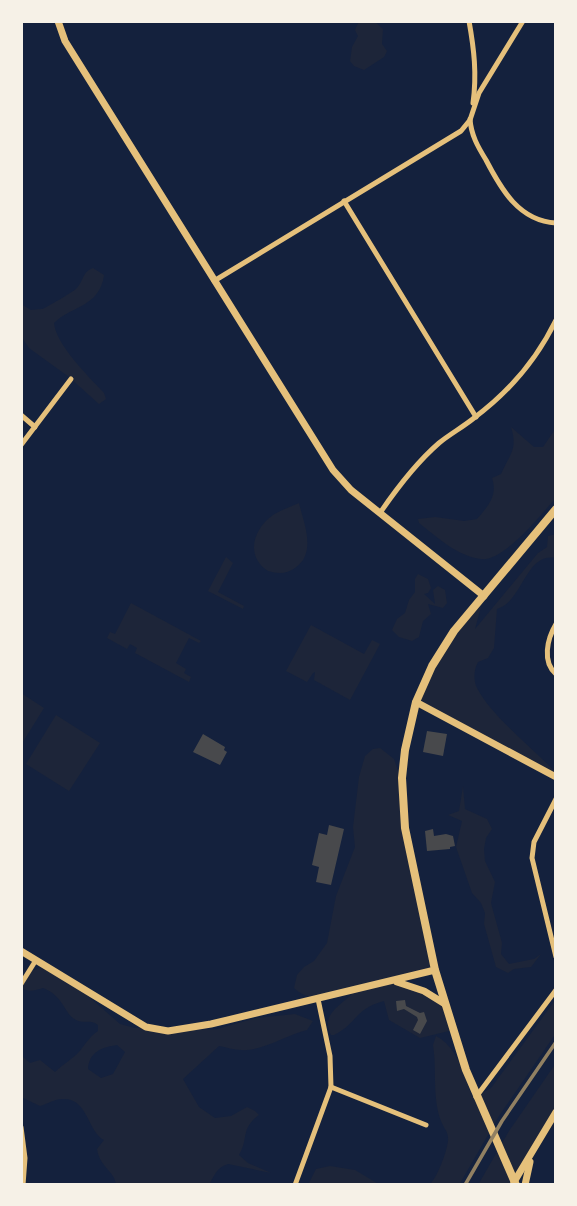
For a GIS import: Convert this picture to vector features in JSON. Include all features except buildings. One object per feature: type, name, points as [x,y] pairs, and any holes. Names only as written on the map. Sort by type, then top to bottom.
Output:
[{"type":"main road","points":[[515,1183],[476,1097],[435,970],[405,828],[402,778],[405,750],[416,702],[432,666],[454,631],[556,509]]},
{"type":"street","points":[[58,21],[65,41],[333,470],[351,491],[484,596]]},
{"type":"street","points":[[469,21],[475,52],[476,81],[470,120],[472,134],[505,194],[535,219],[556,223]]},
{"type":"street","points":[[214,281],[457,133],[470,120],[480,93],[523,21]]},
{"type":"street","points":[[344,201],[476,417]]},
{"type":"street","points":[[380,513],[394,492],[432,451],[513,384],[533,358],[556,320]]},
{"type":"street","points":[[21,445],[71,379]]},
{"type":"street","points":[[21,415],[35,426]]},
{"type":"street","points":[[556,624],[548,664],[556,674]]},
{"type":"street","points":[[416,702],[556,777]]},
{"type":"street","points":[[556,799],[534,842],[531,858],[556,957]]},
{"type":"street","points":[[21,951],[136,1021],[158,1030],[180,1030],[435,970]]},
{"type":"street","points":[[21,984],[36,960]]},
{"type":"street","points":[[393,981],[415,987],[445,1004]]},
{"type":"street","points":[[476,1097],[556,990]]},
{"type":"street","points":[[295,1185],[331,1087],[330,1056],[318,999]]},
{"type":"street","points":[[331,1087],[426,1125]]},
{"type":"street","points":[[515,1183],[556,1112]]},
{"type":"street","points":[[21,1127],[25,1158],[22,1183]]},
{"type":"street","points":[[525,1185],[531,1155]]},
{"type":"shaded area","points":[[359,21],[374,21],[383,29],[382,44],[387,51],[384,57],[364,70],[350,61],[352,47],[358,36],[355,30]]},
{"type":"shaded area","points":[[93,268],[104,275],[97,294],[54,323],[67,351],[104,393],[106,399],[99,404],[69,377],[29,348],[21,336],[21,304],[31,310],[45,308],[76,289],[87,272]]},
{"type":"shaded area","points":[[511,427],[534,447],[543,447],[556,428],[556,498],[522,536],[500,553],[490,558],[472,557],[448,545],[419,523],[418,519],[477,519],[493,495],[492,478],[501,474],[512,451],[514,441]]},
{"type":"shaded area","points":[[299,503],[306,529],[306,554],[302,562],[289,571],[268,571],[256,558],[254,543],[257,535],[273,515]]},
{"type":"shaded area","points":[[556,534],[556,558],[537,562],[513,597],[506,605],[497,609],[494,648],[488,658],[478,662],[474,675],[477,688],[492,710],[556,773],[556,777],[416,702],[430,670],[484,596],[475,629],[538,553],[547,547],[548,536]]},
{"type":"shaded area","points":[[226,557],[233,563],[218,592],[244,606],[243,609],[208,591]]},
{"type":"shaded area","points":[[418,574],[428,579],[431,588],[424,594],[435,604],[433,590],[438,586],[445,590],[447,603],[443,608],[428,604],[431,614],[423,621],[419,637],[412,641],[399,637],[392,630],[397,619],[405,613],[415,592],[415,579]]},
{"type":"shaded area","points":[[131,603],[201,641],[199,643],[189,638],[176,663],[186,669],[184,673],[191,677],[189,682],[135,653],[137,648],[130,644],[127,649],[107,638],[110,632],[115,634]]},
{"type":"shaded area","points":[[311,625],[364,654],[372,640],[380,644],[350,700],[314,680],[315,672],[307,682],[286,671]]},
{"type":"shaded area","points":[[21,693],[44,708],[21,745]]},
{"type":"shaded area","points":[[56,715],[100,743],[69,791],[26,764]]},
{"type":"shaded area","points":[[380,748],[394,759],[402,783],[405,828],[435,970],[395,980],[445,1004],[453,1030],[420,1038],[389,1020],[384,1001],[367,1008],[348,1026],[331,1035],[328,1028],[330,1016],[352,994],[314,997],[294,988],[297,975],[314,961],[327,943],[336,896],[355,847],[353,827],[359,777],[365,756],[373,749]]},
{"type":"shaded area","points":[[463,786],[465,809],[487,819],[492,829],[486,838],[484,849],[485,861],[495,882],[491,903],[502,943],[501,954],[509,964],[534,959],[541,954],[531,967],[514,969],[508,973],[496,967],[484,924],[485,913],[472,893],[456,847],[462,821],[448,815],[459,811]]},
{"type":"shaded area","points":[[40,968],[51,970],[67,984],[79,988],[120,1024],[135,1028],[168,1031],[217,1029],[256,1018],[295,1014],[313,1021],[307,1030],[257,1048],[238,1050],[219,1046],[183,1079],[199,1107],[215,1118],[231,1116],[247,1107],[259,1115],[249,1125],[239,1155],[248,1163],[271,1173],[228,1164],[218,1170],[209,1185],[116,1185],[97,1149],[104,1140],[98,1136],[77,1103],[62,1099],[40,1106],[21,1097],[21,1055],[30,1063],[40,1060],[55,1072],[78,1053],[98,1031],[98,1025],[95,1023],[79,1021],[72,1017],[50,991],[43,988],[29,991],[22,988],[29,972]],"holes":[[[117,1045],[125,1052],[113,1074],[101,1078],[88,1069],[91,1058],[101,1049]]]},
{"type":"shaded area","points":[[556,999],[556,1033],[499,1116],[459,1185],[429,1185],[441,1164],[448,1141],[438,1112],[433,1045],[436,1036],[454,1053],[463,1069],[471,1094],[476,1097],[491,1088]]},
{"type":"shaded area","points":[[556,1063],[556,1112],[516,1185],[478,1185],[509,1131]]},
{"type":"shaded area","points":[[330,1166],[355,1170],[380,1185],[308,1185],[316,1169]]},
{"type":"railway","points":[[465,1185],[502,1121],[556,1042]]}]
